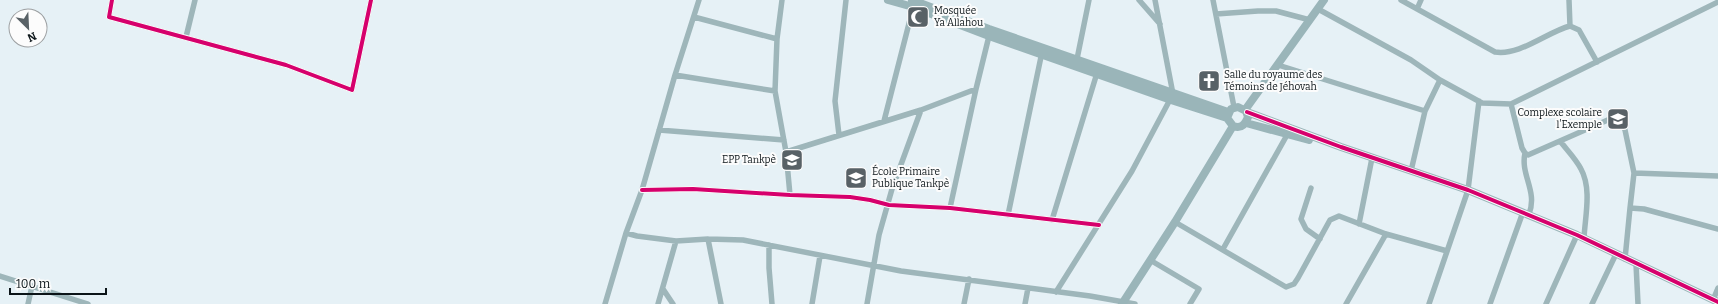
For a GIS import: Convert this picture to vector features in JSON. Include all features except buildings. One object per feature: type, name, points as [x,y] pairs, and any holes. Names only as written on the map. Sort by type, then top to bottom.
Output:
[{"type":"main road","points":[[888,0],[914,2],[1043,51],[1097,74],[1172,97],[1230,113],[1242,108],[1246,111],[1341,147],[1468,190],[1581,237],[1716,301]]},
{"type":"main road","points":[[1246,111],[1324,0]]},
{"type":"main road","points":[[914,2],[989,36],[1077,60],[1172,97]]},
{"type":"main road","points":[[1233,126],[1240,127],[1246,123],[1248,117],[1246,111]]},
{"type":"main road","points":[[1123,303],[1175,222],[1233,126],[1230,113]]},
{"type":"main road","points":[[1246,123],[1288,135],[1341,147]]},
{"type":"street","points":[[112,0],[110,17],[286,65],[352,90],[371,0]]},
{"type":"street","points":[[186,37],[195,0]]},
{"type":"street","points":[[605,304],[626,233],[642,190],[675,75],[699,0]]},
{"type":"street","points":[[782,0],[777,39],[776,91],[786,152],[790,196]]},
{"type":"street","points":[[838,135],[835,102],[846,0]]},
{"type":"street","points":[[1077,60],[1089,0]]},
{"type":"street","points":[[1139,0],[1161,26]]},
{"type":"street","points":[[1056,292],[1132,171],[1172,97],[1161,26],[1155,0]]},
{"type":"street","points":[[1213,0],[1230,113]]},
{"type":"street","points":[[1401,0],[1496,52],[1501,53],[1530,44],[1570,26],[1579,30],[1598,62]]},
{"type":"street","points":[[1417,9],[1421,0]]},
{"type":"street","points":[[1569,0],[1570,26]]},
{"type":"street","points":[[1707,7],[1708,0]]},
{"type":"street","points":[[884,121],[914,2]]},
{"type":"street","points":[[1318,9],[1411,60],[1440,80],[1482,103],[1511,104],[1718,2]]},
{"type":"street","points":[[1216,14],[1276,11],[1310,20]]},
{"type":"street","points":[[694,18],[777,39]]},
{"type":"street","points":[[950,208],[989,36]]},
{"type":"street","points":[[1008,215],[1043,51]]},
{"type":"street","points":[[1278,65],[1425,111]]},
{"type":"street","points":[[1052,220],[1097,74]]},
{"type":"street","points":[[675,75],[776,91]]},
{"type":"street","points":[[1410,171],[1425,111],[1440,80]]},
{"type":"street","points":[[786,152],[921,110],[976,89]]},
{"type":"street","points":[[1429,304],[1468,190],[1478,101]]},
{"type":"street","points":[[1490,304],[1526,213],[1533,202],[1525,167],[1525,153],[1522,148],[1511,104]]},
{"type":"street","points":[[867,304],[879,234],[897,176],[921,110]]},
{"type":"street","points":[[1525,153],[1528,155],[1532,154],[1610,119],[1619,120],[1625,130],[1634,173],[1625,259]]},
{"type":"street","points":[[659,130],[784,140]]},
{"type":"street","points":[[1223,249],[1288,135]]},
{"type":"street","points":[[1546,304],[1581,237],[1586,202],[1584,176],[1581,169],[1560,141]]},
{"type":"street","points":[[1359,224],[1372,158]]},
{"type":"street","points":[[1634,173],[1718,176]]},
{"type":"street","points":[[1311,188],[1301,220],[1306,229],[1320,240]]},
{"type":"street","points":[[642,190],[693,189],[790,196],[850,197],[889,204],[950,208],[1099,225]]},
{"type":"street","points":[[1630,208],[1644,209],[1718,229]]},
{"type":"street","points":[[1175,222],[1286,287],[1294,284],[1330,220],[1339,216],[1386,234],[1447,251]]},
{"type":"street","points":[[626,233],[637,236],[676,241],[708,239],[744,240],[874,266],[1135,304]]},
{"type":"street","points":[[1346,304],[1386,234]]},
{"type":"street","points":[[708,239],[722,304]]},
{"type":"street","points":[[658,304],[676,241]]},
{"type":"street","points":[[770,244],[769,268],[772,304]]},
{"type":"street","points":[[1592,304],[1616,254]]},
{"type":"street","points":[[812,304],[820,256]]},
{"type":"street","points":[[1150,260],[1199,289],[1190,304]]},
{"type":"street","points":[[1636,264],[1638,304]]},
{"type":"street","points":[[0,276],[86,304]]},
{"type":"street","points":[[964,304],[969,279]]},
{"type":"street","points":[[28,304],[32,286]]},
{"type":"street","points":[[1024,304],[1028,288]]},
{"type":"street","points":[[1716,301],[1718,288]]},
{"type":"street","points":[[663,289],[673,304]]},
{"type":"cycle path","points":[[112,0],[109,17],[286,65],[352,90],[371,0]]},
{"type":"cycle path","points":[[1247,112],[1341,147],[1468,190],[1577,235],[1718,302]]},
{"type":"cycle path","points":[[642,190],[693,189],[850,197],[889,205],[950,208],[1099,225]]},
{"type":"place","name":"Mosquée Ya Allahou","points":[[918,17]]},
{"type":"place","name":"Salle du royaume des Témoins de Jéhovah","points":[[1209,81]]},
{"type":"place","name":"Complexe scolaire l'Exemple","points":[[1618,119]]},
{"type":"place","name":"EPP Tankpè","points":[[792,160]]},
{"type":"place","name":"École Primaire Publique Tankpè","points":[[856,178]]}]
